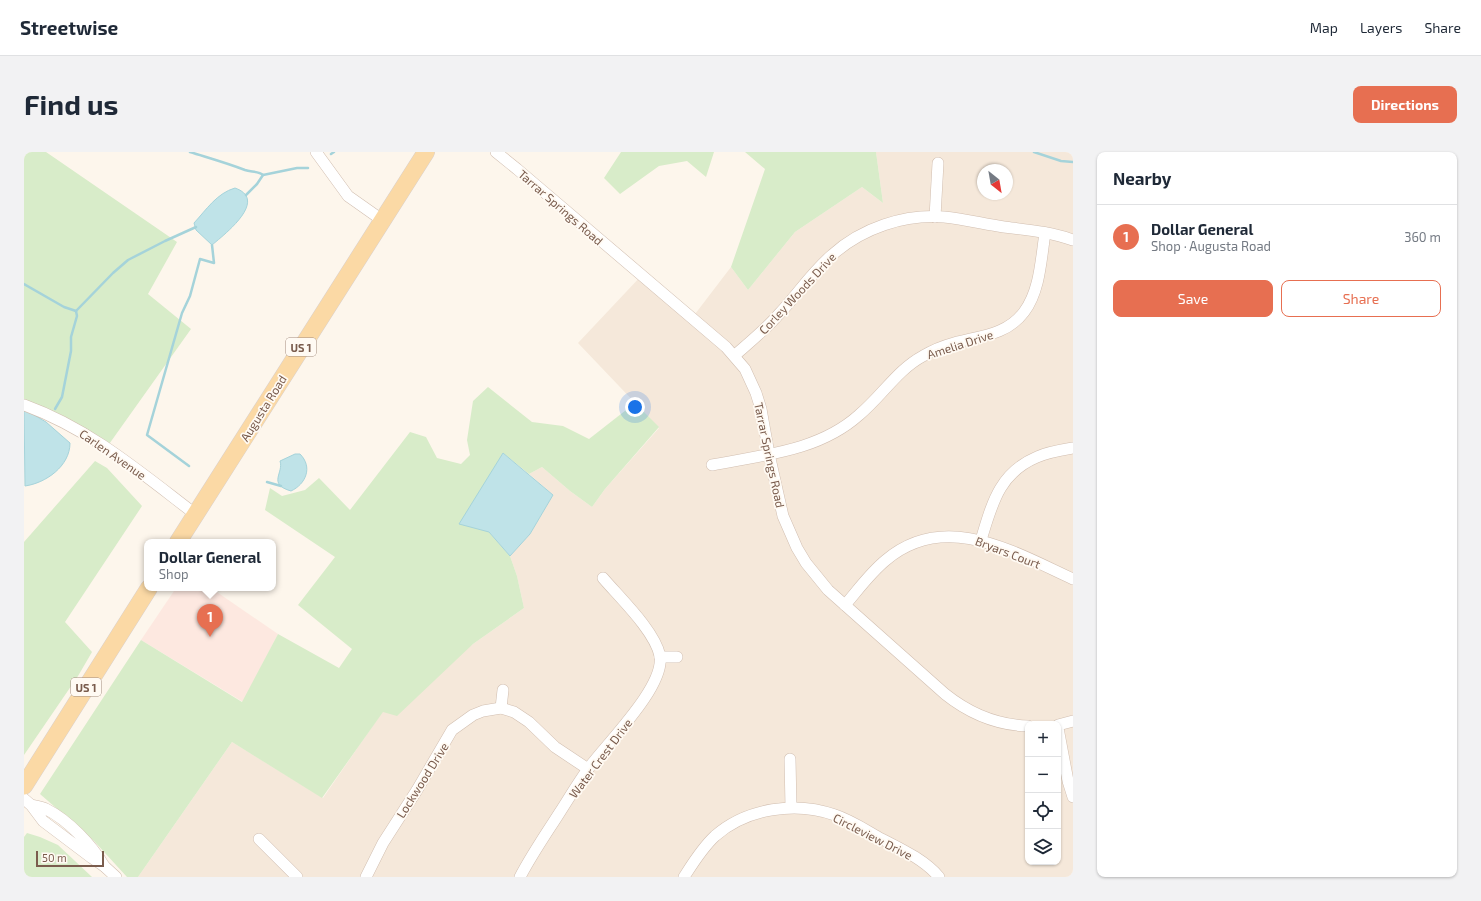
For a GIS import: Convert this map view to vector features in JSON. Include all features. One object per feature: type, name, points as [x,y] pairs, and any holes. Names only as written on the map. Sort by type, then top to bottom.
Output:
[{"type":"main road","name":"Augusta Road","points":[[180,539],[426,152]]},
{"type":"main road","name":"US 1","points":[[24,786],[147,591]]},
{"type":"street","points":[[316,152],[348,196],[382,220]]},
{"type":"street","name":"Tarrar Springs Road","points":[[496,152],[721,342],[734,355],[749,377],[761,409],[769,454],[783,516],[797,548],[817,577],[845,605],[960,706],[984,718],[1002,723],[1025,726]]},
{"type":"street","points":[[935,217],[938,163]]},
{"type":"street","name":"Corley Woods Drive","points":[[734,355],[768,326],[819,268],[844,244],[859,235],[892,222],[935,217],[1046,233],[1073,240]]},
{"type":"street","name":"Amelia Drive","points":[[712,465],[798,448],[814,442],[845,426],[872,404],[901,371],[922,356],[938,348],[997,332],[1012,324],[1024,312],[1033,297],[1046,233]]},
{"type":"street","name":"Carlen Avenue","points":[[24,404],[56,418],[93,438],[195,514]]},
{"type":"street","points":[[981,540],[995,497],[1009,476],[1022,465],[1038,456],[1073,448]]},
{"type":"street","name":"Bryars Court","points":[[845,605],[886,559],[916,542],[942,536],[959,536],[981,540],[1026,557],[1073,579]]},
{"type":"street","points":[[603,578],[645,626],[658,649],[660,658],[677,657]]},
{"type":"street","name":"Water Crest Drive","points":[[520,877],[534,852],[588,768],[642,702],[657,676],[660,667],[660,658]]},
{"type":"street","points":[[503,690],[501,708],[514,712],[529,722],[555,747],[588,768]]},
{"type":"street","name":"Lockwood Drive","points":[[366,877],[383,844],[452,730],[473,715],[483,711],[501,708]]},
{"type":"street","points":[[1061,726],[1073,721]]},
{"type":"street","points":[[1061,743],[1068,781],[1073,797]]},
{"type":"street","points":[[790,759],[791,807]]},
{"type":"street","points":[[28,802],[44,821],[104,866],[116,877]]},
{"type":"street","name":"Circleview Drive","points":[[684,877],[704,848],[729,826],[759,813],[791,807],[827,812],[843,818],[923,862],[939,877]]},
{"type":"street","points":[[259,839],[297,877]]},
{"type":"shaded area","points":[[876,152],[1073,152],[1073,877],[138,877],[232,742],[323,798],[383,711],[524,608],[517,576],[510,556],[530,534],[553,495],[529,474],[542,467],[570,491],[592,507],[605,489],[659,428],[578,343],[642,275],[692,318],[731,267],[748,290],[795,232],[862,187],[883,203]]},
{"type":"shaded area","points":[[174,591],[215,591],[278,634],[243,702],[141,640]]},
{"type":"green space","points":[[24,152],[46,152],[177,242],[148,294],[191,329],[107,447],[24,405]]},
{"type":"green space","points":[[621,152],[714,152],[706,177],[687,161],[659,166],[620,194],[604,178]]},
{"type":"green space","points":[[745,152],[876,152],[883,203],[862,187],[795,232],[748,290],[731,267],[765,169]]},
{"type":"green space","points":[[488,387],[532,422],[563,426],[589,439],[635,403],[659,427],[605,489],[592,507],[570,491],[542,467],[529,474],[503,453],[489,532],[510,556],[517,576],[524,608],[473,644],[397,716],[383,712],[322,798],[232,742],[138,877],[127,877],[94,841],[40,794],[141,640],[242,702],[278,634],[339,668],[352,649],[298,605],[335,557],[265,510],[270,488],[282,496],[305,490],[319,478],[350,510],[410,432],[426,437],[437,458],[461,464],[470,455],[467,440],[473,401]]},
{"type":"green space","points":[[95,461],[107,468],[142,506],[65,622],[92,652],[78,676],[24,755],[24,542]]},
{"type":"green space","points":[[27,833],[58,845],[92,877],[24,877],[24,837]]},
{"type":"water","points":[[235,188],[244,193],[248,200],[246,208],[234,225],[212,245],[196,230],[194,223],[217,198]]},
{"type":"water","points":[[24,409],[46,422],[70,443],[66,459],[55,472],[41,481],[25,486]]},
{"type":"water","points":[[503,453],[553,495],[530,534],[510,556],[489,532],[459,524]]},
{"type":"water","points":[[295,454],[300,454],[304,459],[307,470],[301,484],[291,491],[280,485],[278,478],[281,465],[280,461]]},
{"type":"waterway","points":[[190,152],[263,175],[297,168],[308,168]]},
{"type":"waterway","points":[[1034,152],[1061,161],[1073,162]]},
{"type":"waterway","points":[[246,195],[257,184],[263,175]]},
{"type":"waterway","points":[[76,311],[113,273],[128,260],[196,227]]},
{"type":"waterway","points":[[189,466],[147,435],[182,313],[190,296],[200,259],[214,263],[212,245]]},
{"type":"waterway","points":[[24,284],[64,307],[76,311]]},
{"type":"waterway","points":[[55,409],[62,397],[71,351],[71,337],[77,316],[76,311]]},
{"type":"waterway","points":[[267,482],[281,486]]},
{"type":"place","name":"Dollar General","points":[[210,637]]}]
